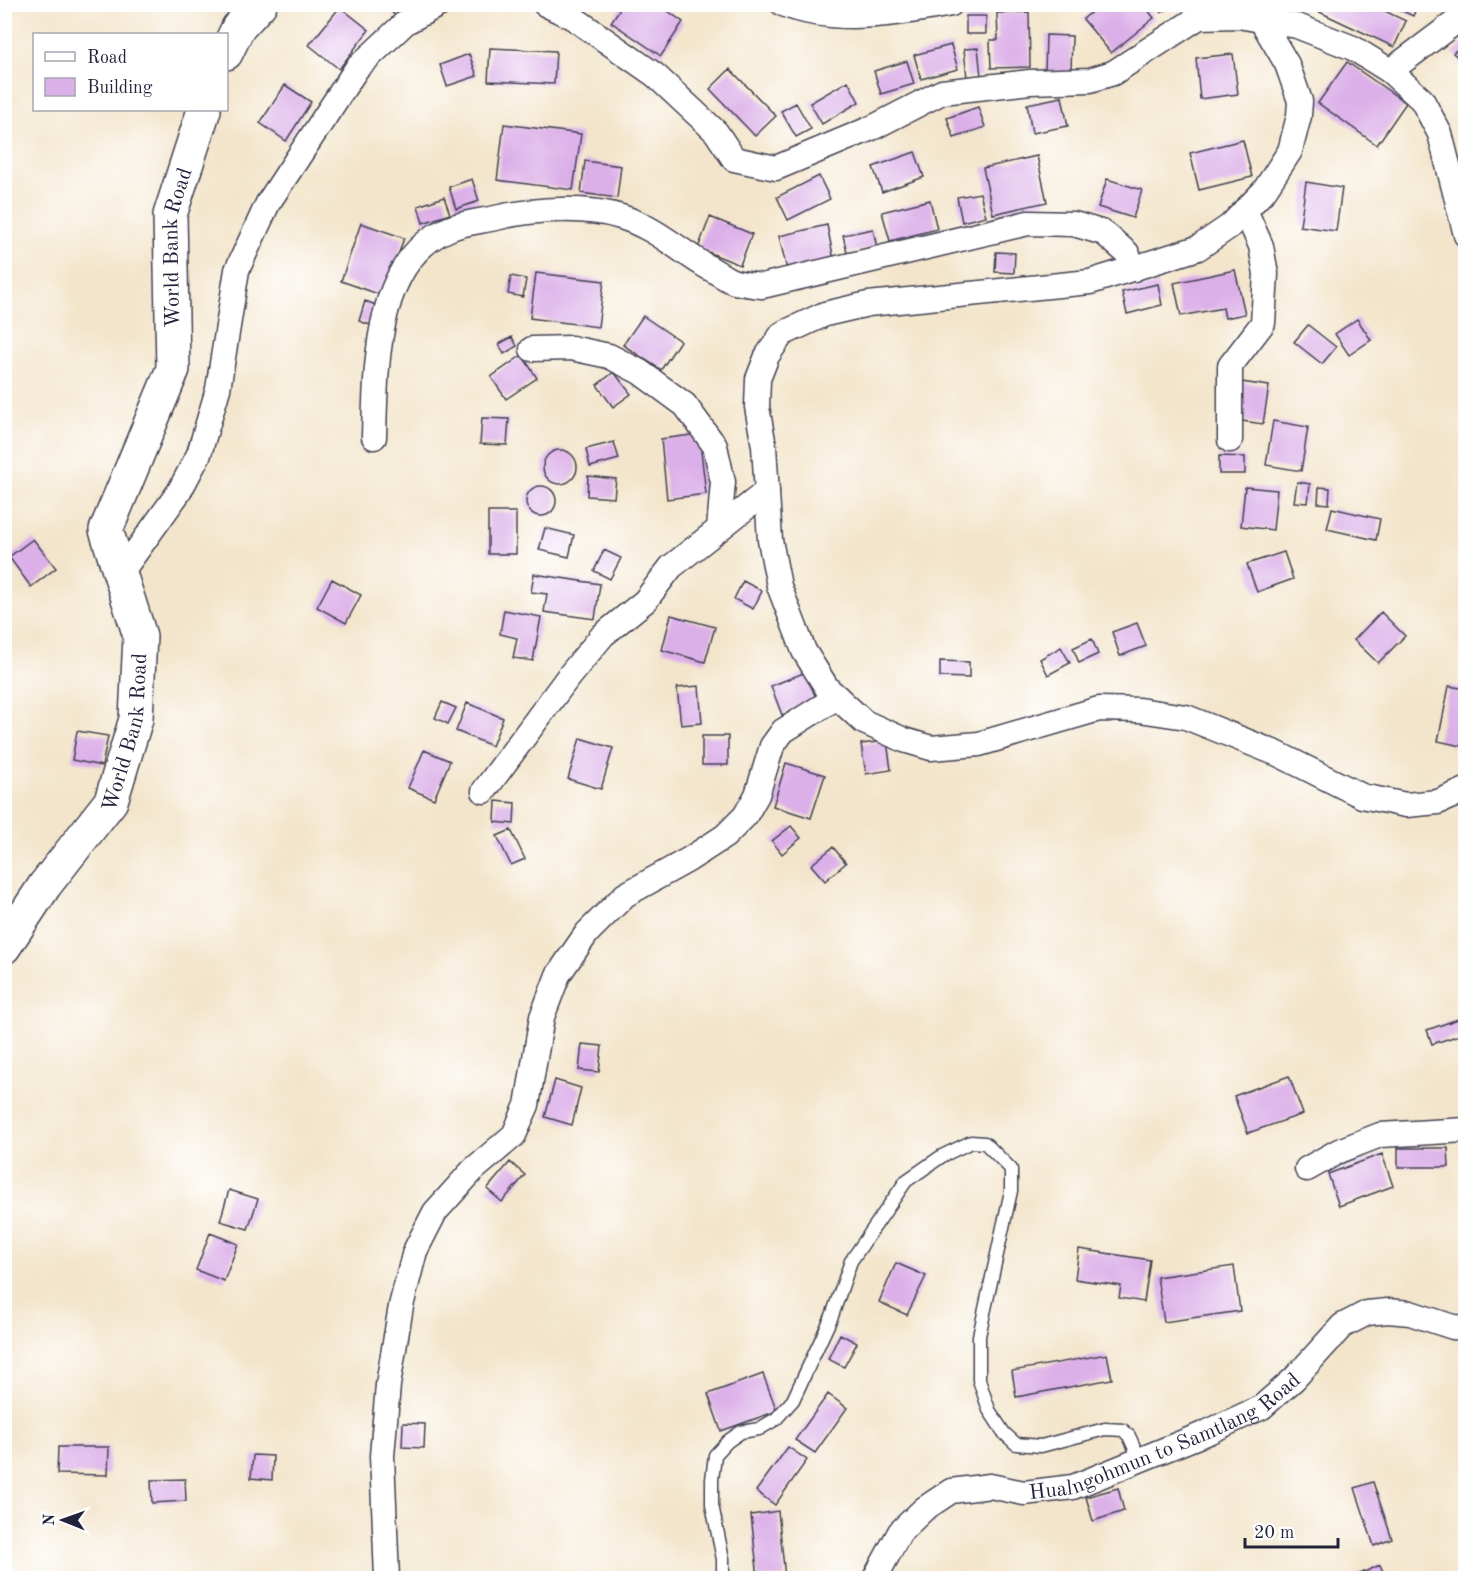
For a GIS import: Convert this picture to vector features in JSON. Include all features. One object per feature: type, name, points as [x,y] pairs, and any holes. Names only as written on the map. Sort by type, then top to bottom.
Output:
[{"type":"main road","points":[[228,49],[238,28],[260,4]]},
{"type":"main road","name":"World Bank Road","points":[[4,946],[45,885],[111,801],[136,719],[140,636],[106,530],[172,369],[170,215],[204,111]]},
{"type":"street","points":[[120,574],[179,492],[199,454],[218,389],[237,270],[268,203],[357,68],[406,22],[440,4]]},
{"type":"street","points":[[545,4],[572,17],[655,75],[716,132],[734,159],[776,168],[874,127],[942,92],[1030,82],[1090,80],[1113,73],[1199,17],[1238,16],[1297,26],[1344,44],[1390,70],[1422,100],[1440,134],[1466,235]]},
{"type":"street","points":[[783,4],[794,9],[834,14],[888,15],[951,4]]},
{"type":"street","points":[[1390,70],[1466,14]]},
{"type":"street","points":[[1261,20],[1287,64],[1300,101],[1299,116],[1290,151],[1264,191],[1230,226],[1198,249],[1090,282],[868,304],[825,314],[782,334],[767,356],[758,379],[757,407],[764,446],[770,540],[779,586],[804,651],[827,688],[864,722],[904,740],[931,748],[979,744],[1099,709],[1139,710],[1186,717],[1278,754],[1362,796],[1406,806],[1438,802],[1466,790]]},
{"type":"street","points":[[374,437],[376,365],[385,316],[402,269],[422,246],[450,228],[510,215],[554,210],[592,212],[620,217],[649,228],[733,282],[762,286],[1028,223],[1074,224],[1104,233],[1127,253],[1134,269]]},
{"type":"street","points":[[1230,440],[1230,366],[1263,322],[1266,274],[1261,246],[1245,210]]},
{"type":"street","points":[[532,349],[571,348],[609,356],[640,372],[685,405],[715,446],[723,482],[719,529]]},
{"type":"street","points":[[484,791],[569,676],[603,635],[645,602],[671,567],[767,491]]},
{"type":"street","points":[[387,1578],[382,1456],[387,1397],[401,1306],[415,1251],[435,1212],[473,1170],[514,1135],[527,1105],[542,1017],[558,975],[587,933],[625,895],[688,860],[725,836],[746,816],[757,795],[772,746],[783,731],[837,697]]},
{"type":"street","points":[[1307,1169],[1339,1151],[1380,1136],[1466,1130]]},
{"type":"street","name":"Hualngohmun to Samtlang Road","points":[[875,1578],[900,1532],[924,1509],[951,1491],[990,1486],[1024,1493],[1073,1486],[1208,1432],[1262,1407],[1294,1379],[1342,1326],[1367,1313],[1410,1312],[1453,1327],[1466,1328]]},
{"type":"lane","points":[[723,1578],[723,1558],[712,1505],[715,1455],[728,1441],[741,1432],[759,1428],[776,1419],[793,1400],[832,1316],[851,1261],[906,1181],[942,1156],[971,1142],[986,1143],[1011,1169],[1011,1191],[979,1336],[979,1380],[989,1410],[1004,1433],[1016,1444],[1041,1446],[1105,1429],[1123,1430],[1129,1436],[1140,1460]]},
{"type":"building","points":[[385,4],[407,4],[395,16]]},
{"type":"building","points":[[623,4],[658,4],[683,22],[661,56],[611,22]]},
{"type":"building","points":[[1156,4],[1174,4],[1161,13]]},
{"type":"building","points":[[1310,4],[1370,4],[1406,21],[1394,47],[1309,7]]},
{"type":"building","points":[[1388,4],[1418,4],[1413,16]]},
{"type":"building","points":[[1100,5],[1144,5],[1154,18],[1111,53],[1083,19]]},
{"type":"building","points":[[340,7],[369,30],[339,69],[309,45]]},
{"type":"building","points":[[1029,12],[1030,67],[991,68],[990,40],[998,40],[997,13]]},
{"type":"building","points":[[966,16],[986,16],[986,34],[966,34]]},
{"type":"building","points":[[1046,35],[1072,36],[1071,72],[1045,72]]},
{"type":"building","points":[[1466,41],[1466,65],[1453,53]]},
{"type":"building","points":[[951,45],[958,69],[921,79],[914,55]]},
{"type":"building","points":[[490,48],[556,51],[554,84],[488,81]]},
{"type":"building","points":[[978,48],[981,76],[967,78],[964,49]]},
{"type":"building","points":[[469,54],[477,76],[447,86],[440,65]]},
{"type":"building","points":[[1233,54],[1238,94],[1200,99],[1196,58]]},
{"type":"building","points":[[907,61],[914,84],[881,94],[874,71]]},
{"type":"building","points":[[1347,62],[1406,103],[1377,145],[1318,103]]},
{"type":"building","points":[[730,69],[776,116],[755,136],[710,89]]},
{"type":"building","points":[[848,81],[859,102],[822,124],[810,103]]},
{"type":"building","points":[[285,85],[311,102],[286,141],[260,123]]},
{"type":"building","points":[[1062,97],[1068,126],[1032,133],[1027,104]]},
{"type":"building","points":[[796,103],[811,129],[796,137],[781,111]]},
{"type":"building","points":[[978,107],[985,127],[954,138],[947,118]]},
{"type":"building","points":[[504,124],[581,134],[573,190],[497,180]]},
{"type":"building","points":[[1243,140],[1252,177],[1199,190],[1190,153]]},
{"type":"building","points":[[915,152],[924,177],[882,192],[873,167]]},
{"type":"building","points":[[1037,156],[1047,202],[993,214],[983,168]]},
{"type":"building","points":[[585,161],[621,166],[617,198],[581,193]]},
{"type":"building","points":[[819,176],[830,199],[788,220],[777,197]]},
{"type":"building","points":[[472,179],[479,201],[456,209],[449,187]]},
{"type":"building","points":[[1107,179],[1142,190],[1133,218],[1098,207]]},
{"type":"building","points":[[1306,182],[1342,188],[1336,231],[1300,226]]},
{"type":"building","points":[[980,193],[986,216],[962,222],[957,197]]},
{"type":"building","points":[[444,197],[450,214],[423,223],[418,206]]},
{"type":"building","points":[[930,200],[937,229],[890,241],[882,212]]},
{"type":"building","points":[[710,217],[752,234],[740,265],[698,248]]},
{"type":"building","points":[[361,223],[404,238],[384,296],[341,281]]},
{"type":"building","points":[[827,225],[834,260],[787,270],[779,236]]},
{"type":"building","points":[[873,229],[877,248],[847,253],[843,235]]},
{"type":"building","points":[[996,252],[1015,253],[1014,273],[995,272]]},
{"type":"building","points":[[1235,270],[1245,314],[1225,318],[1223,308],[1181,316],[1174,283]]},
{"type":"building","points":[[536,273],[604,281],[598,327],[530,318]]},
{"type":"building","points":[[511,276],[526,279],[523,297],[508,294]]},
{"type":"building","points":[[1158,284],[1162,305],[1127,314],[1122,292]]},
{"type":"building","points":[[365,301],[379,306],[373,326],[359,321]]},
{"type":"building","points":[[643,316],[680,341],[661,370],[623,345]]},
{"type":"building","points":[[1357,319],[1371,340],[1349,355],[1335,334]]},
{"type":"building","points":[[1308,325],[1336,347],[1322,364],[1294,342]]},
{"type":"building","points":[[512,337],[517,346],[504,354],[499,344]]},
{"type":"building","points":[[522,355],[537,378],[506,399],[491,377]]},
{"type":"building","points":[[614,372],[631,394],[613,407],[597,385]]},
{"type":"building","points":[[1241,382],[1269,386],[1263,424],[1235,420]]},
{"type":"building","points":[[482,418],[509,419],[507,445],[480,444]]},
{"type":"building","points":[[1273,421],[1308,427],[1301,471],[1266,465]]},
{"type":"building","points":[[699,434],[706,494],[667,499],[661,439]]},
{"type":"building","points":[[614,442],[619,459],[590,467],[586,449]]},
{"type":"building","points":[[560,450],[572,455],[577,467],[572,479],[560,484],[548,479],[543,467],[548,455]]},
{"type":"building","points":[[1219,456],[1245,457],[1245,474],[1219,474]]},
{"type":"building","points":[[588,476],[616,479],[614,498],[587,496]]},
{"type":"building","points":[[1297,482],[1310,484],[1308,503],[1294,502]]},
{"type":"building","points":[[541,486],[552,490],[556,501],[552,512],[541,516],[530,512],[526,501],[530,490]]},
{"type":"building","points":[[1245,487],[1277,490],[1273,530],[1241,526]]},
{"type":"building","points":[[1319,487],[1330,488],[1329,504],[1318,503]]},
{"type":"building","points":[[1332,508],[1380,519],[1376,540],[1327,529]]},
{"type":"building","points":[[488,512],[516,512],[516,554],[488,554]]},
{"type":"building","points":[[545,528],[574,535],[569,557],[539,550]]},
{"type":"building","points":[[33,539],[56,568],[31,587],[9,557]]},
{"type":"building","points":[[604,550],[621,558],[610,579],[594,571]]},
{"type":"building","points":[[1284,552],[1293,579],[1257,592],[1247,564]]},
{"type":"building","points":[[534,574],[600,584],[595,619],[544,612],[547,594],[531,592]]},
{"type":"building","points":[[332,579],[361,595],[346,623],[317,607]]},
{"type":"building","points":[[743,581],[762,591],[753,609],[734,599]]},
{"type":"building","points":[[504,610],[541,617],[533,661],[513,658],[517,638],[500,634]]},
{"type":"building","points":[[1381,612],[1405,636],[1378,663],[1354,640]]},
{"type":"building","points":[[671,615],[715,627],[705,662],[662,650]]},
{"type":"building","points":[[1137,623],[1146,646],[1120,656],[1112,632]]},
{"type":"building","points":[[1092,639],[1098,654],[1079,663],[1073,648]]},
{"type":"building","points":[[1061,647],[1070,663],[1048,675],[1040,659]]},
{"type":"building","points":[[940,661],[969,662],[969,678],[940,677]]},
{"type":"building","points":[[806,672],[817,701],[782,715],[771,686]]},
{"type":"building","points":[[699,686],[702,723],[681,725],[677,688]]},
{"type":"building","points":[[1449,686],[1466,689],[1466,747],[1438,741]]},
{"type":"building","points":[[442,702],[456,708],[448,724],[435,718]]},
{"type":"building","points":[[467,703],[503,718],[492,746],[456,731]]},
{"type":"building","points":[[77,731],[108,736],[102,766],[72,760]]},
{"type":"building","points":[[702,736],[728,736],[728,765],[702,765]]},
{"type":"building","points":[[580,738],[613,748],[601,789],[568,779]]},
{"type":"building","points":[[887,741],[891,770],[866,774],[861,744]]},
{"type":"building","points":[[424,750],[450,761],[434,799],[408,788]]},
{"type":"building","points":[[786,763],[825,775],[811,818],[773,806]]},
{"type":"building","points":[[496,801],[515,803],[514,824],[495,822]]},
{"type":"building","points":[[791,826],[801,838],[782,854],[772,841]]},
{"type":"building","points":[[511,830],[525,859],[511,865],[497,836]]},
{"type":"building","points":[[833,847],[846,863],[825,881],[811,865]]},
{"type":"building","points":[[1461,1018],[1466,1033],[1432,1044],[1427,1030]]},
{"type":"building","points":[[582,1044],[602,1046],[599,1072],[579,1070]]},
{"type":"building","points":[[1289,1076],[1303,1114],[1248,1133],[1234,1096]]},
{"type":"building","points":[[555,1080],[581,1088],[572,1125],[545,1117]]},
{"type":"building","points":[[1398,1148],[1448,1148],[1449,1167],[1398,1167]]},
{"type":"building","points":[[1382,1154],[1393,1186],[1339,1206],[1328,1174]]},
{"type":"building","points":[[510,1162],[525,1175],[502,1202],[487,1189]]},
{"type":"building","points":[[229,1190],[258,1199],[248,1229],[220,1221]]},
{"type":"building","points":[[210,1233],[238,1244],[224,1281],[196,1270]]},
{"type":"building","points":[[1079,1249],[1150,1260],[1144,1302],[1119,1298],[1121,1286],[1075,1279]]},
{"type":"building","points":[[896,1263],[926,1276],[907,1315],[879,1302]]},
{"type":"building","points":[[1234,1266],[1240,1311],[1164,1322],[1157,1277]]},
{"type":"building","points":[[840,1334],[857,1343],[844,1367],[828,1359]]},
{"type":"building","points":[[1107,1354],[1112,1379],[1016,1397],[1012,1371]]},
{"type":"building","points":[[763,1374],[777,1411],[721,1431],[708,1394]]},
{"type":"building","points":[[828,1394],[847,1408],[815,1453],[795,1440]]},
{"type":"building","points":[[403,1423],[425,1424],[424,1448],[402,1447]]},
{"type":"building","points":[[58,1447],[109,1447],[108,1475],[57,1474]]},
{"type":"building","points":[[788,1447],[807,1460],[775,1505],[756,1491]]},
{"type":"building","points":[[253,1455],[273,1456],[272,1480],[251,1478]]},
{"type":"building","points":[[185,1479],[186,1501],[152,1503],[151,1480]]},
{"type":"building","points":[[1373,1482],[1392,1539],[1374,1546],[1355,1488]]},
{"type":"building","points":[[1118,1488],[1124,1511],[1093,1521],[1086,1497]]},
{"type":"building","points":[[778,1511],[785,1577],[758,1578],[751,1515]]},
{"type":"building","points":[[1380,1565],[1386,1578],[1351,1578]]}]
